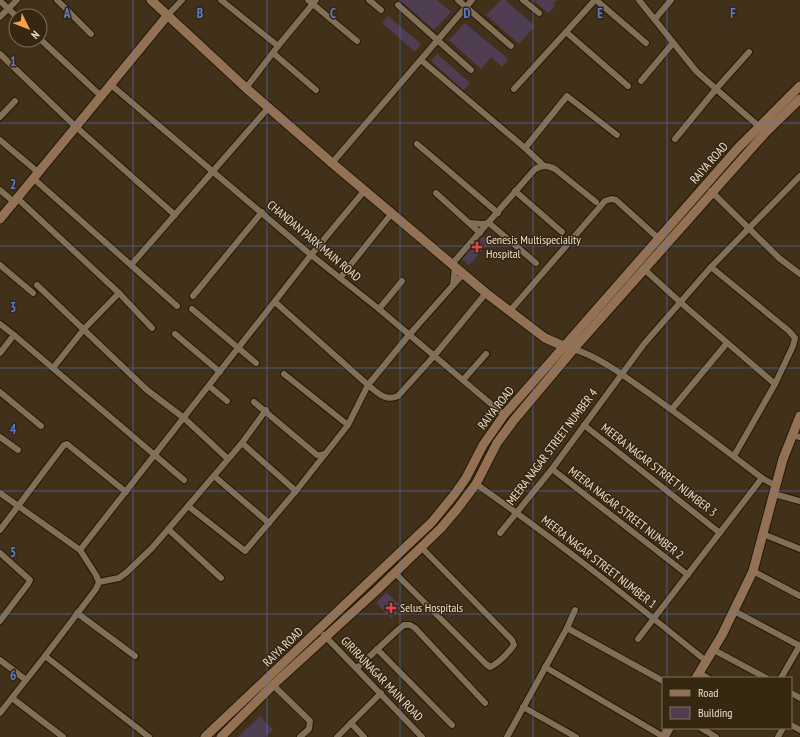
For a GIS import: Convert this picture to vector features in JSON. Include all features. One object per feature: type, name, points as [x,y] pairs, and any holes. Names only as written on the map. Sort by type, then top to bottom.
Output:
[{"type":"street","points":[[9,8],[17,0]]},
{"type":"street","points":[[57,0],[91,34]]},
{"type":"street","points":[[151,0],[246,88],[332,163],[509,312],[545,338],[563,347],[590,355],[621,374],[672,409],[762,478],[775,490],[800,501]]},
{"type":"street","points":[[0,219],[37,176],[75,126],[182,0]]},
{"type":"street","points":[[221,0],[278,46]]},
{"type":"street","points":[[370,0],[381,10]]},
{"type":"street","points":[[458,0],[511,46]]},
{"type":"street","points":[[332,163],[472,0]]},
{"type":"street","points":[[523,0],[539,13]]},
{"type":"street","points":[[514,89],[596,0],[646,43]]},
{"type":"street","points":[[640,0],[696,70],[763,129]]},
{"type":"street","points":[[655,19],[671,0]]},
{"type":"street","points":[[0,1],[8,9],[0,17]]},
{"type":"street","points":[[246,88],[312,1],[357,41]]},
{"type":"street","points":[[398,5],[471,70]]},
{"type":"street","points":[[566,32],[628,86]]},
{"type":"street","points":[[641,81],[674,43]]},
{"type":"street","points":[[48,47],[100,96]]},
{"type":"street","points":[[675,139],[749,52]]},
{"type":"street","points":[[273,53],[316,90]]},
{"type":"street","points":[[0,54],[75,126],[175,216]]},
{"type":"street","points":[[421,60],[543,165],[555,169],[596,202]]},
{"type":"street","name":"CHANDAN PARK MAIN ROAD","points":[[110,84],[212,172],[262,212],[311,256],[379,309],[504,415]]},
{"type":"street","name":"RAIYA ROAD","points":[[221,737],[421,547],[458,508],[476,484],[497,443],[573,350],[712,192],[800,86]]},
{"type":"street","points":[[525,148],[567,96],[616,135]]},
{"type":"street","name":"RAIYA ROAD","points":[[205,737],[432,522],[454,496],[466,478],[483,445],[504,415],[563,347],[706,185],[763,129],[800,99]]},
{"type":"street","points":[[0,117],[15,101]]},
{"type":"street","points":[[131,265],[269,107]]},
{"type":"street","points":[[0,140],[131,265],[177,306]]},
{"type":"street","points":[[417,144],[498,213]]},
{"type":"street","points":[[453,285],[454,266],[515,191],[535,169],[543,165]]},
{"type":"street","name":"MEERA NAGAR STREET NUMBER 4","points":[[500,533],[552,469],[644,344],[711,267],[800,176]]},
{"type":"street","points":[[706,185],[779,258],[800,274]]},
{"type":"street","points":[[0,190],[16,201],[119,293],[152,328]]},
{"type":"street","points":[[80,550],[311,256],[365,190]]},
{"type":"street","points":[[515,191],[562,232]]},
{"type":"street","points":[[436,193],[480,233]]},
{"type":"street","points":[[509,312],[605,201],[611,199],[616,200],[658,238]]},
{"type":"street","points":[[193,296],[262,212]]},
{"type":"street","points":[[340,278],[392,213]]},
{"type":"street","points":[[470,223],[488,223],[536,263]]},
{"type":"street","points":[[0,265],[33,293]]},
{"type":"street","points":[[711,267],[789,331],[795,338],[793,346],[775,384],[734,456]]},
{"type":"street","points":[[644,270],[775,384]]},
{"type":"street","points":[[188,506],[245,551],[296,491],[348,425],[368,385],[409,335],[463,274]]},
{"type":"street","points":[[379,309],[402,281]]},
{"type":"street","points":[[37,285],[147,390],[184,418],[228,459]]},
{"type":"street","points":[[53,368],[84,329],[119,293]]},
{"type":"street","points":[[275,302],[368,385],[386,398],[392,399],[398,396],[434,356],[486,293]]},
{"type":"street","points":[[192,309],[256,363]]},
{"type":"street","points":[[0,324],[184,480]]},
{"type":"street","points":[[175,334],[220,372]]},
{"type":"street","points":[[0,353],[14,335]]},
{"type":"street","points":[[672,409],[727,343]]},
{"type":"street","points":[[462,380],[486,354]]},
{"type":"street","points":[[284,374],[348,425]]},
{"type":"street","points":[[209,386],[227,401]]},
{"type":"street","points":[[0,392],[41,426]]},
{"type":"street","points":[[254,402],[266,410],[317,455],[321,456],[325,454]]},
{"type":"street","points":[[98,582],[119,578],[152,548],[242,443],[266,410]]},
{"type":"street","points":[[698,675],[714,650],[753,571],[783,459],[796,436],[800,416]]},
{"type":"street","name":"MEERA NAGAR STRRET NUMBER 3","points":[[584,425],[720,533]]},
{"type":"street","points":[[0,437],[18,450]]},
{"type":"street","points":[[242,443],[296,491]]},
{"type":"street","points":[[0,530],[62,446],[67,444],[126,492]]},
{"type":"street","name":"MEERA NAGAR STREET NUMBER 2","points":[[552,469],[688,575]]},
{"type":"street","points":[[214,476],[269,523]]},
{"type":"street","points":[[466,478],[476,484]]},
{"type":"street","points":[[638,638],[762,478]]},
{"type":"street","name":"MEERA NAGAR STREET NUMBER 1","points":[[476,484],[516,512],[706,661]]},
{"type":"street","points":[[0,493],[80,550],[96,575],[98,582],[96,589],[0,713]]},
{"type":"street","points":[[168,530],[221,578]]},
{"type":"street","points":[[763,534],[800,549]]},
{"type":"street","points":[[395,572],[486,664],[490,666],[495,665],[514,645],[512,640],[421,547]]},
{"type":"street","points":[[0,553],[30,580],[0,620]]},
{"type":"street","points":[[753,571],[800,596]]},
{"type":"street","points":[[507,737],[567,628],[575,610]]},
{"type":"street","points":[[734,611],[800,645],[782,677]]},
{"type":"street","points":[[77,613],[135,656]]},
{"type":"street","points":[[357,668],[399,629],[404,625],[410,624],[485,703]]},
{"type":"street","points":[[567,628],[662,680]]},
{"type":"street","name":"GIRIRAJNAGAR MAIN ROAD","points":[[318,630],[326,636],[422,737]]},
{"type":"street","points":[[377,649],[452,725]]},
{"type":"street","points":[[714,650],[764,677]]},
{"type":"street","points":[[45,656],[149,737]]},
{"type":"street","points":[[0,660],[26,680]]},
{"type":"street","points":[[546,667],[664,737]]},
{"type":"street","points":[[273,686],[310,721],[309,729],[300,737]]},
{"type":"street","points":[[337,737],[381,693]]},
{"type":"street","points":[[12,698],[62,737]]},
{"type":"street","points":[[523,707],[576,737]]},
{"type":"street","points":[[351,723],[364,737]]},
{"type":"street","points":[[703,729],[716,737]]},
{"type":"building","points":[[400,0],[437,0],[451,12],[434,30]]},
{"type":"building","points":[[501,0],[505,0],[535,26],[519,44],[486,15]]},
{"type":"building","points":[[533,0],[557,0],[553,4],[555,6],[548,13]]},
{"type":"building","points":[[388,16],[421,44],[415,52],[382,23]]},
{"type":"building","points":[[465,23],[508,59],[502,67],[491,57],[481,69],[449,40]]},
{"type":"building","points":[[437,54],[470,83],[463,90],[431,61]]},
{"type":"building","points":[[483,236],[490,242],[469,265],[462,259]]},
{"type":"building","points":[[386,592],[402,607],[391,618],[376,603]]},
{"type":"building","points":[[260,716],[273,730],[265,737],[238,737]]},
{"type":"place","name":"Genesis Multispeciality Hospital","points":[[477,247]]},
{"type":"place","name":"Selus Hospitals","points":[[391,608]]}]
